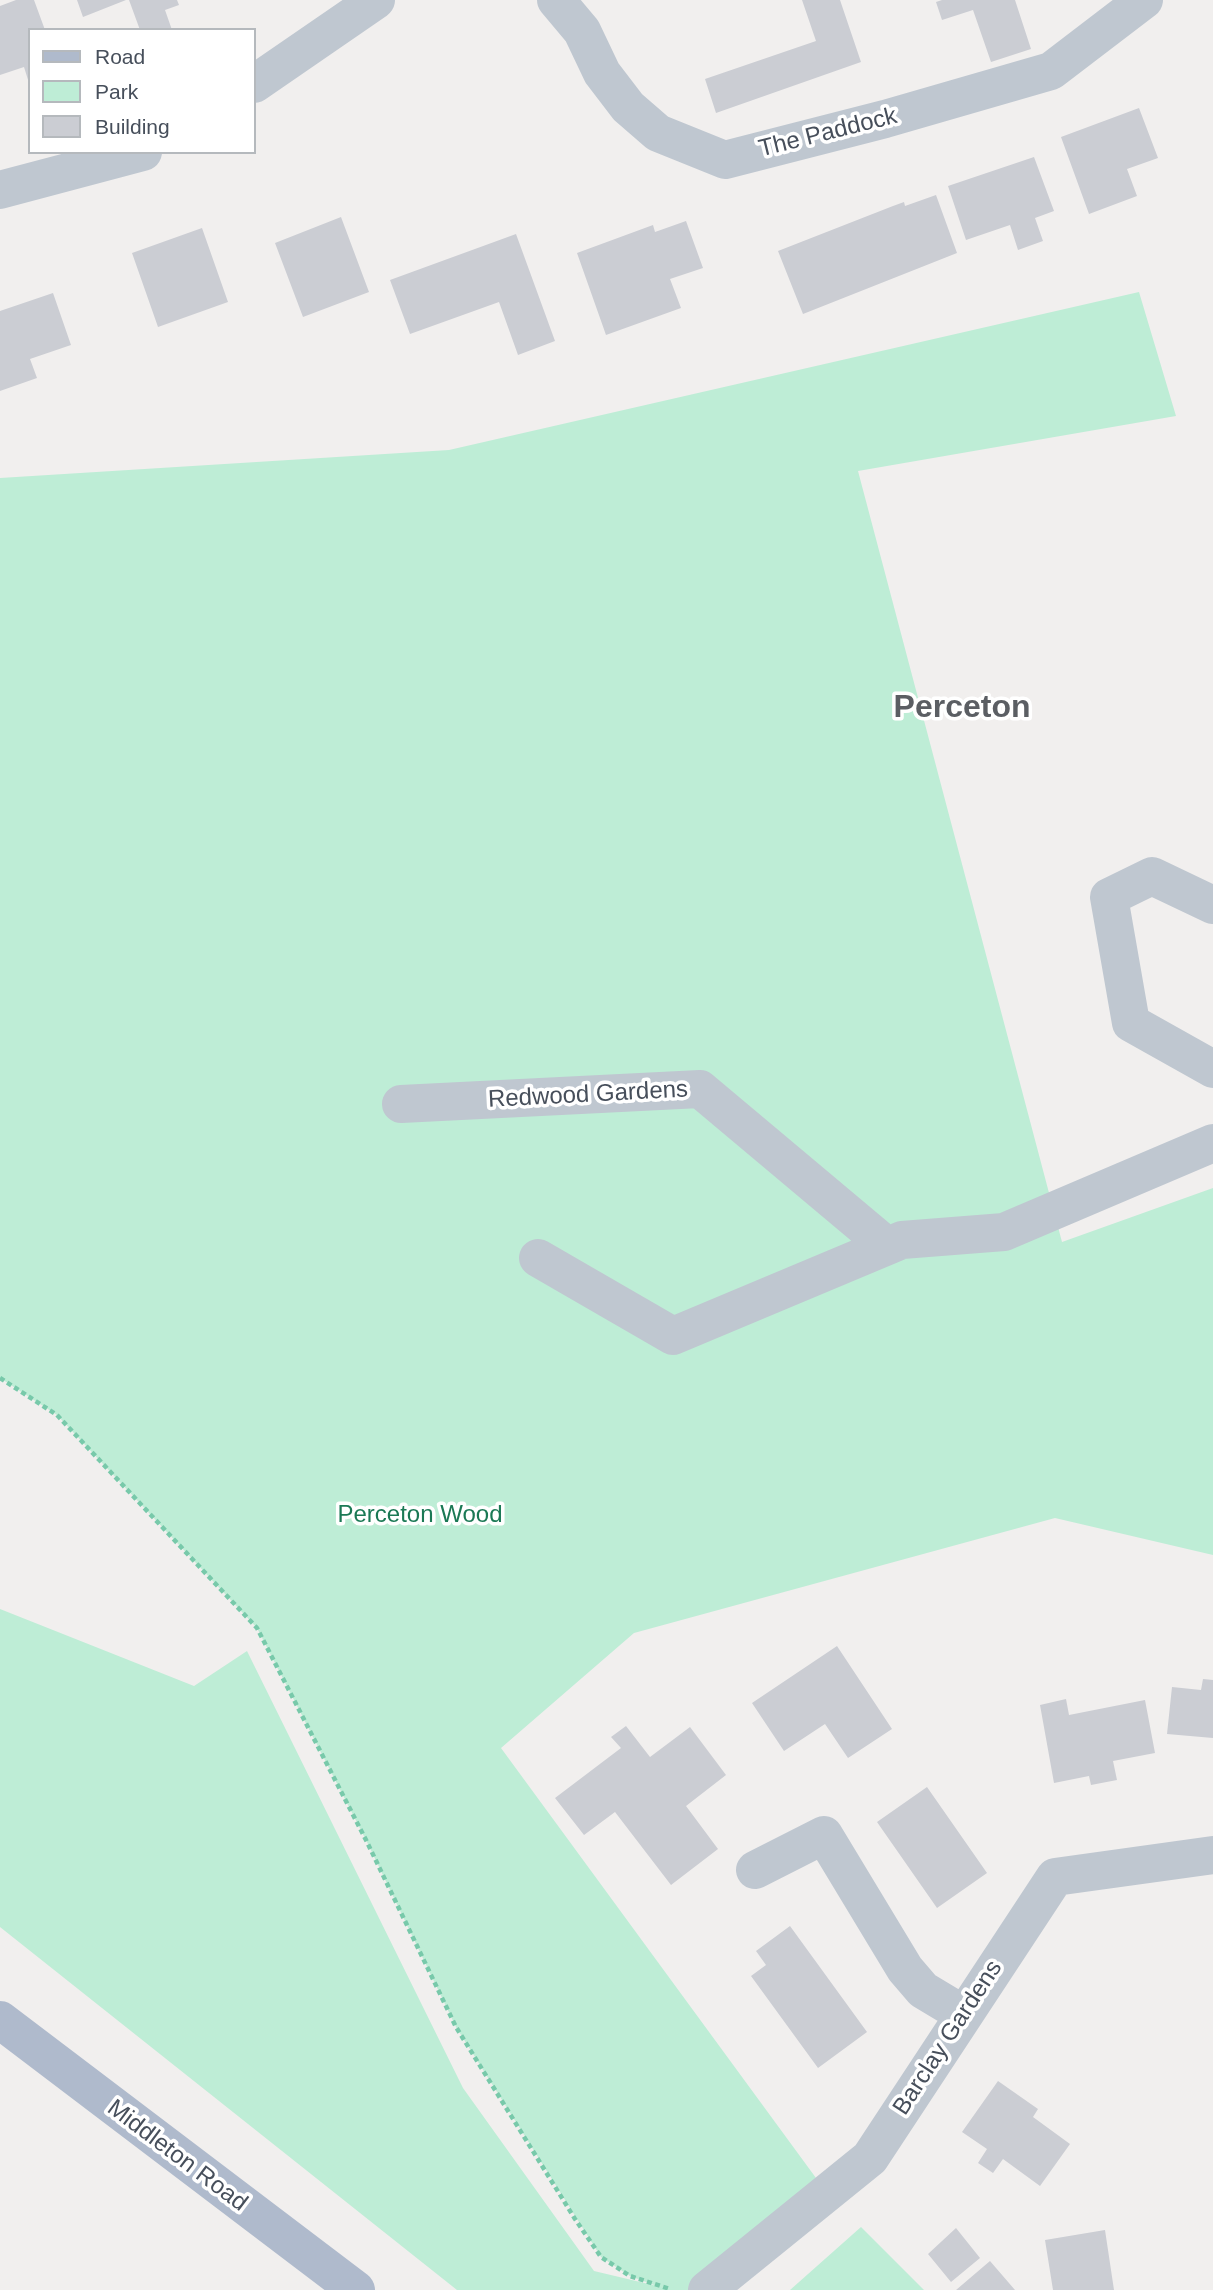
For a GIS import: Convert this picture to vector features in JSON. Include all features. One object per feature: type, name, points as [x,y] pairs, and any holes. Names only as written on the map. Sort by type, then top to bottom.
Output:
[{"type":"main road","name":"Middleton Road","points":[[0,2020],[356,2290]]},
{"type":"street","points":[[256,83],[376,0]]},
{"type":"street","name":"The Paddock","points":[[556,0],[582,31],[602,73],[628,107],[658,133],[725,160],[885,119],[1051,71],[1144,0]]},
{"type":"street","points":[[0,190],[135,154]]},
{"type":"street","points":[[1213,905],[1152,876],[1109,897],[1130,1023],[1213,1069]]},
{"type":"street","name":"Redwood Gardens","points":[[401,1104],[700,1089],[887,1247]]},
{"type":"street","points":[[538,1258],[673,1336],[902,1240],[1004,1232],[1213,1143]]},
{"type":"street","points":[[755,1870],[824,1835],[905,1969],[923,1990],[963,2014]]},
{"type":"street","name":"Barclay Gardens","points":[[707,2290],[870,2158],[1055,1877],[1213,1855]]},
{"type":"path","points":[[0,1378],[57,1415],[257,1628],[367,1842],[456,2027],[575,2219],[601,2257],[630,2276],[678,2290]]},
{"type":"green space","name":"Perceton Wood","points":[[1139,292],[1176,416],[858,471],[1062,1242],[1213,1188],[1213,1555],[1055,1518],[634,1633],[501,1748],[827,2193],[707,2290],[457,2290],[0,1927],[0,1609],[194,1686],[247,1651],[463,2088],[594,2271],[657,2286],[630,2276],[601,2257],[456,2027],[367,1842],[257,1628],[57,1415],[0,1378],[0,478],[449,450]]},
{"type":"green space","points":[[861,2227],[924,2290],[790,2290]]},
{"type":"building","points":[[16,0],[34,0],[44,28],[28,28],[28,80],[24,67],[0,75],[0,6]]},
{"type":"building","points":[[77,0],[126,0],[83,17]]},
{"type":"building","points":[[129,0],[177,0],[179,5],[165,10],[171,28],[139,28]]},
{"type":"building","points":[[802,0],[840,0],[861,62],[716,113],[705,79],[816,41]]},
{"type":"building","points":[[1015,0],[1031,49],[991,62],[973,10],[942,20],[936,2]]},
{"type":"building","points":[[1139,108],[1158,158],[1127,169],[1137,196],[1089,214],[1061,137]]},
{"type":"building","points":[[1034,157],[1054,211],[1035,218],[1043,241],[1018,250],[1010,225],[966,240],[948,186]]},
{"type":"building","points":[[936,195],[957,253],[803,314],[778,251],[904,202],[905,206]]},
{"type":"building","points":[[341,217],[369,292],[303,317],[275,243]]},
{"type":"building","points":[[686,221],[703,268],[670,279],[681,308],[606,335],[577,253],[653,225],[655,232]]},
{"type":"building","points":[[202,228],[228,302],[158,327],[132,253]]},
{"type":"building","points":[[516,234],[555,341],[518,355],[499,302],[410,334],[390,280]]},
{"type":"building","points":[[53,293],[71,345],[30,359],[37,378],[0,391],[0,311]]},
{"type":"building","points":[[837,1646],[892,1729],[848,1758],[825,1724],[784,1751],[752,1703]]},
{"type":"building","points":[[1203,1679],[1213,1680],[1213,1738],[1167,1734],[1172,1687],[1201,1690]]},
{"type":"building","points":[[1066,1699],[1069,1715],[1145,1700],[1155,1753],[1113,1761],[1117,1780],[1091,1785],[1089,1776],[1054,1783],[1040,1705]]},
{"type":"building","points":[[626,1726],[650,1757],[690,1727],[726,1775],[686,1806],[718,1849],[671,1885],[615,1812],[584,1835],[555,1798],[621,1748],[611,1737]]},
{"type":"building","points":[[927,1787],[987,1873],[937,1908],[877,1822]]},
{"type":"building","points":[[790,1926],[867,2032],[818,2068],[751,1976],[766,1965],[756,1951]]},
{"type":"building","points":[[998,2081],[1038,2109],[1033,2117],[1070,2144],[1040,2186],[1003,2159],[993,2173],[978,2163],[987,2149],[962,2132]]},
{"type":"building","points":[[956,2228],[980,2258],[951,2282],[928,2254]]},
{"type":"building","points":[[1105,2230],[1114,2290],[1053,2290],[1045,2240]]},
{"type":"building","points":[[990,2261],[1015,2290],[956,2290]]},
{"type":"district","name":"Perceton","points":[[962,708]]}]
